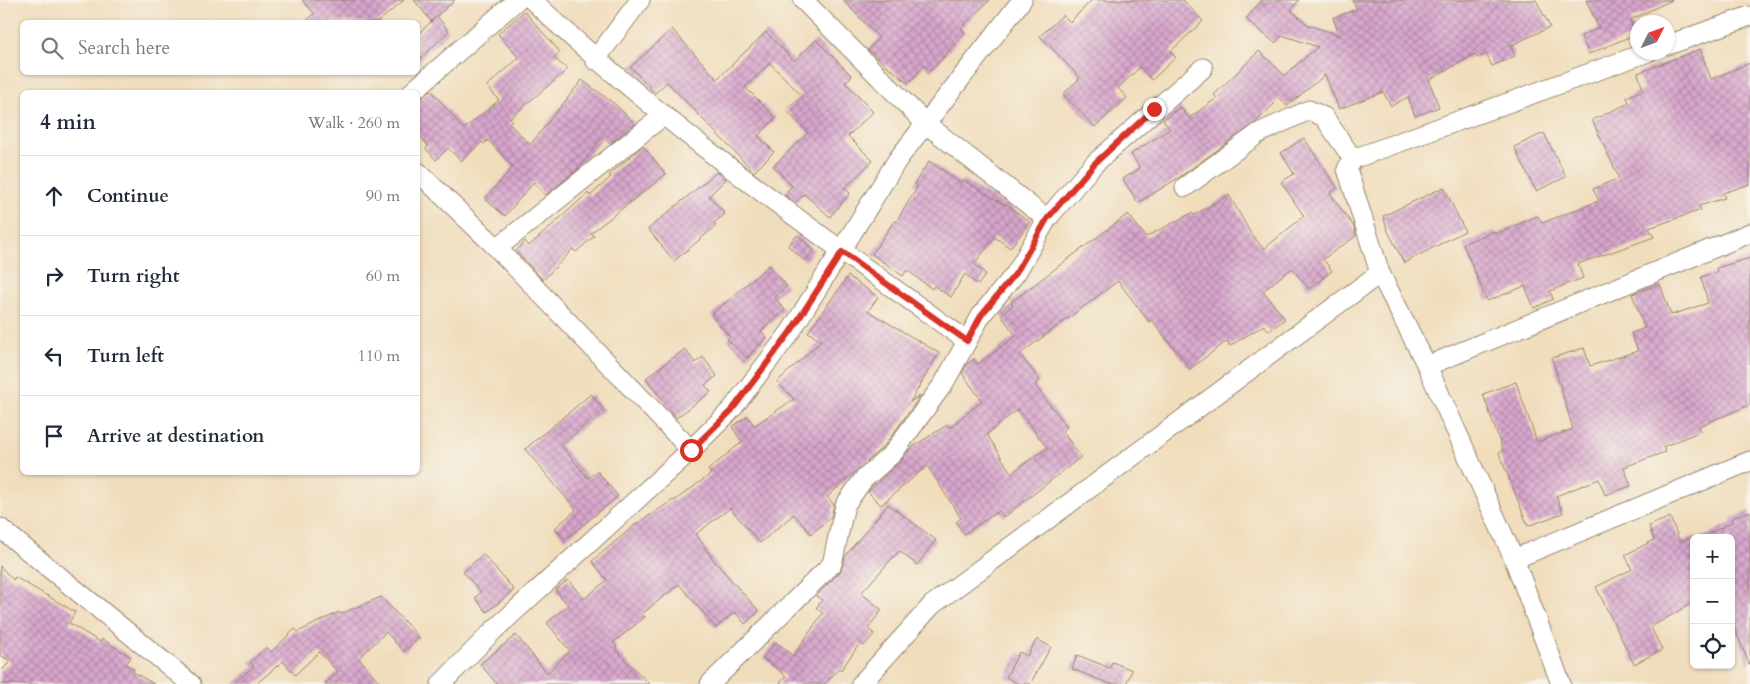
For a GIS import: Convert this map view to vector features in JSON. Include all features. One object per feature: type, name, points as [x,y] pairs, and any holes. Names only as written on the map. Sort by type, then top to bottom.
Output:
[{"type":"street","points":[[414,90],[517,0]]},
{"type":"street","points":[[532,0],[596,60],[664,115],[842,252],[967,341]]},
{"type":"street","points":[[596,60],[640,0]]},
{"type":"street","points":[[803,0],[926,123],[1047,219]]},
{"type":"street","points":[[441,684],[492,631],[691,450],[732,410],[791,331],[842,252],[898,159],[1022,0]]},
{"type":"street","points":[[1675,43],[1750,16]]},
{"type":"street","points":[[1561,684],[1514,558],[1427,366],[1380,274],[1347,169],[1353,159],[1630,59]]},
{"type":"street","points":[[710,684],[832,564],[845,505],[863,480],[893,453],[944,383],[982,314],[1016,273],[1047,219],[1094,164],[1154,109],[1204,68]]},
{"type":"street","points":[[1185,187],[1259,133],[1309,110],[1324,117],[1353,159]]},
{"type":"street","points":[[497,248],[664,115]]},
{"type":"street","points":[[420,174],[497,248],[691,450]]},
{"type":"street","points":[[1427,366],[1750,233]]},
{"type":"street","points":[[860,684],[932,605],[1380,274]]},
{"type":"street","points":[[1514,558],[1750,461]]},
{"type":"street","points":[[0,528],[191,684]]},
{"type":"building","points":[[302,0],[404,0],[380,20],[308,20],[314,13]]},
{"type":"building","points":[[414,0],[455,0],[437,16],[449,31],[420,59],[420,32],[435,18],[431,21]]},
{"type":"building","points":[[843,0],[990,0],[961,28],[965,32],[931,71],[924,65],[909,84],[868,50],[879,38]]},
{"type":"building","points":[[1092,0],[1183,0],[1203,21],[1170,52],[1176,57],[1152,80],[1140,67],[1118,88],[1127,98],[1095,127],[1063,94],[1080,78],[1040,36],[1063,15],[1070,22]]},
{"type":"building","points":[[1262,0],[1299,0],[1291,10],[1308,25],[1339,35],[1333,18],[1357,9],[1352,0],[1536,0],[1550,27],[1510,46],[1515,56],[1492,66],[1486,54],[1477,58],[1475,54],[1429,80],[1439,107],[1415,116],[1408,97],[1391,106],[1383,92],[1339,109],[1325,75],[1287,106],[1280,98],[1255,123],[1178,178],[1138,203],[1123,179],[1140,168],[1131,154],[1170,129],[1163,120],[1180,107],[1189,118],[1217,98],[1214,95],[1259,51],[1284,75],[1318,47],[1282,35],[1275,43],[1246,19]]},
{"type":"building","points":[[1586,0],[1672,0],[1640,15],[1630,15],[1630,37],[1589,54],[1581,36],[1599,28]]},
{"type":"building","points":[[524,11],[560,52],[553,58],[568,69],[510,118],[512,120],[509,123],[530,145],[582,80],[616,105],[635,124],[610,144],[603,136],[577,170],[545,196],[534,182],[505,216],[485,199],[513,167],[488,140],[484,144],[482,142],[461,161],[448,148],[436,160],[426,149],[428,146],[420,136],[420,99],[431,90],[464,129],[499,100],[487,86],[519,58],[498,34]]},
{"type":"building","points":[[672,29],[717,79],[766,32],[794,61],[816,40],[852,76],[845,82],[873,112],[848,136],[873,161],[844,188],[850,193],[830,217],[804,194],[795,203],[784,194],[792,186],[773,166],[808,133],[786,110],[802,96],[770,63],[745,87],[776,118],[758,136],[774,152],[754,172],[667,82],[655,93],[631,67]]},
{"type":"building","points":[[1700,49],[1711,79],[1750,63],[1750,184],[1723,193],[1725,198],[1699,206],[1701,210],[1649,228],[1654,237],[1578,264],[1583,278],[1550,291],[1553,299],[1534,308],[1525,286],[1487,301],[1463,244],[1494,231],[1496,234],[1538,216],[1542,223],[1599,201],[1593,189],[1619,178],[1592,120],[1629,103],[1627,97],[1643,90],[1638,73]]},
{"type":"building","points":[[1544,133],[1566,177],[1536,191],[1514,147]]},
{"type":"building","points":[[1304,138],[1337,188],[1330,193],[1354,227],[1356,236],[1323,259],[1332,271],[1309,289],[1292,268],[1263,291],[1285,319],[1269,331],[1264,325],[1230,346],[1227,341],[1190,369],[1152,320],[1149,322],[1118,281],[1020,354],[1040,381],[1035,385],[1067,427],[1062,431],[1081,457],[1004,517],[999,511],[964,534],[956,522],[961,518],[927,466],[881,505],[868,492],[901,461],[911,448],[947,425],[949,428],[982,401],[962,373],[967,364],[974,359],[978,364],[1016,336],[1001,315],[1013,305],[1011,302],[1128,214],[1146,237],[1192,213],[1194,215],[1229,195],[1251,234],[1264,249],[1304,216],[1281,182],[1294,174],[1281,153]],"holes":[[[1018,409],[1047,448],[1011,473],[987,434]]]},
{"type":"building","points":[[643,146],[666,174],[591,233],[594,236],[576,252],[573,249],[543,280],[516,251],[525,241],[529,246],[588,193],[590,196],[611,177],[609,175]]},
{"type":"building","points":[[929,161],[961,183],[963,180],[1006,204],[1030,222],[1010,248],[995,237],[974,264],[986,274],[978,285],[965,274],[951,297],[934,286],[932,289],[907,270],[903,276],[872,254],[894,221],[896,222],[918,186],[914,184]]},
{"type":"building","points":[[717,172],[726,179],[709,196],[725,214],[714,223],[716,226],[674,261],[648,229]]},
{"type":"building","points":[[1444,187],[1465,231],[1404,263],[1387,229],[1383,216]]},
{"type":"building","points":[[797,235],[814,250],[805,261],[788,246]]},
{"type":"building","points":[[1750,258],[1750,405],[1699,426],[1701,431],[1663,447],[1665,452],[1624,467],[1631,486],[1605,495],[1599,479],[1556,496],[1563,513],[1528,526],[1499,453],[1503,451],[1483,394],[1516,382],[1537,442],[1573,429],[1552,358],[1584,348],[1590,366],[1638,351],[1631,333],[1645,328],[1632,294],[1660,284],[1671,315],[1708,303],[1701,277],[1717,272],[1716,268]]},
{"type":"building","points":[[769,265],[787,286],[774,297],[785,310],[761,331],[767,337],[747,358],[727,339],[730,337],[711,315]]},
{"type":"building","points":[[848,276],[878,297],[868,311],[939,353],[910,402],[921,395],[885,445],[827,497],[834,505],[831,517],[811,534],[794,514],[760,543],[730,508],[696,534],[715,562],[759,611],[745,624],[735,612],[716,628],[679,584],[642,614],[645,617],[613,643],[617,647],[615,649],[649,684],[497,684],[480,664],[516,635],[547,673],[570,651],[547,623],[568,605],[555,590],[568,580],[584,599],[607,580],[592,561],[635,525],[674,501],[711,474],[708,470],[742,442],[732,427],[748,416],[754,426],[794,399],[777,382],[821,341],[808,332]]},
{"type":"building","points":[[685,349],[695,363],[703,357],[717,376],[705,385],[711,392],[676,418],[646,378]]},
{"type":"building","points":[[591,394],[604,410],[561,445],[588,478],[597,471],[618,496],[565,540],[555,528],[576,510],[525,449]]},
{"type":"building","points":[[888,504],[936,540],[917,565],[899,551],[861,593],[882,610],[868,628],[874,634],[864,646],[860,643],[841,670],[839,668],[825,684],[779,684],[786,676],[763,658],[776,642],[793,656],[823,613],[816,608],[822,600],[816,596],[840,572],[846,555]]},
{"type":"building","points":[[1750,511],[1750,664],[1735,629],[1735,534],[1709,534],[1732,522],[1731,518]]},
{"type":"building","points":[[1670,517],[1680,542],[1690,538],[1690,604],[1651,627],[1662,650],[1634,664],[1596,587],[1632,569],[1625,555],[1654,540],[1649,526]]},
{"type":"building","points":[[483,554],[514,590],[487,612],[475,598],[481,592],[463,572]]},
{"type":"building","points":[[0,566],[13,580],[15,577],[75,612],[69,623],[100,642],[102,639],[131,657],[126,664],[134,669],[133,672],[154,684],[0,684],[0,672],[11,661],[0,655]]},
{"type":"building","points":[[381,597],[419,637],[404,652],[386,632],[359,658],[381,684],[325,684],[338,672],[319,652],[295,675],[283,661],[256,684],[233,684],[254,666],[250,662],[267,647],[271,652],[295,629],[298,632],[339,612],[340,614]]},
{"type":"building","points":[[1037,639],[1051,647],[1030,684],[1018,684],[1006,677],[1019,652],[1027,656]]},
{"type":"building","points":[[1077,655],[1110,668],[1112,662],[1132,670],[1126,684],[1110,684],[1072,669]]},
{"type":"route","points":[[691,450],[732,410],[791,331],[842,252],[967,341],[982,314],[1016,273],[1047,219],[1094,164],[1154,109]]}]
